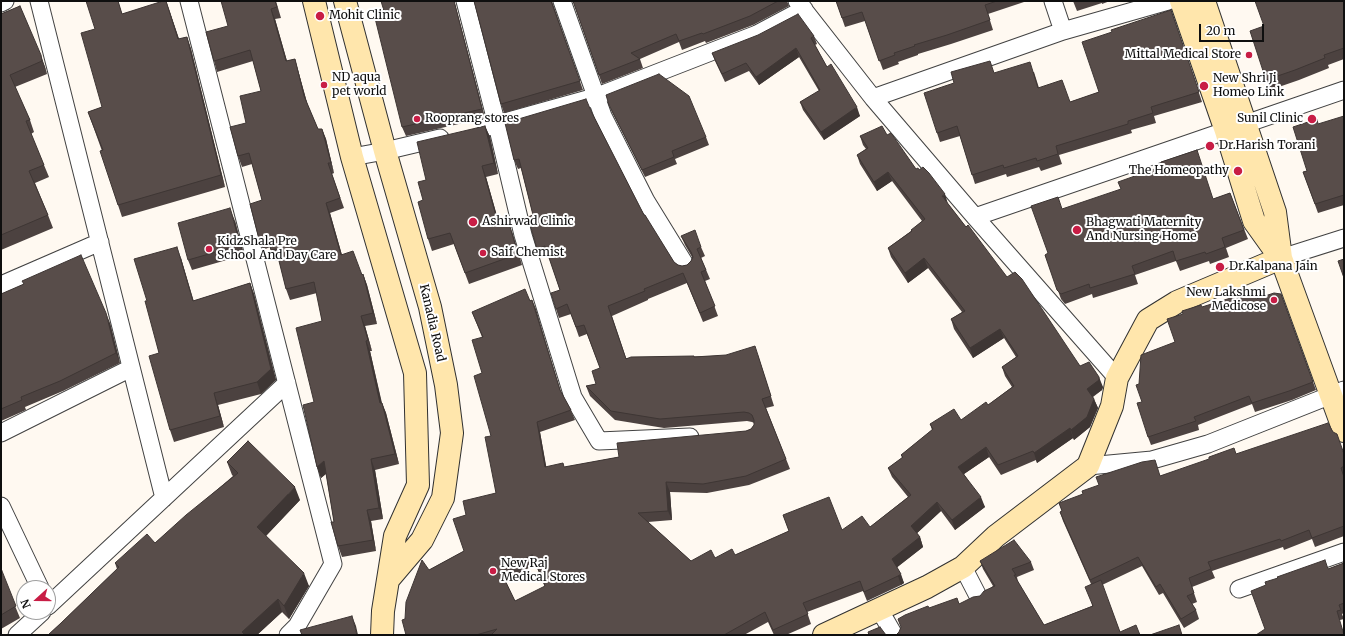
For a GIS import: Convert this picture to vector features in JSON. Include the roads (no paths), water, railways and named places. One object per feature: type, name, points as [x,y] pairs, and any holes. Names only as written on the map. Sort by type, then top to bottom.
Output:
[{"type":"main road","points":[[314,1],[352,157],[415,373],[418,485],[395,536],[388,580]]},
{"type":"main road","name":"Kanadia Road","points":[[345,1],[385,151],[430,306],[446,385],[452,434],[443,498],[422,540],[388,580],[382,611],[382,635]]},
{"type":"main road","points":[[1181,1],[1236,128],[1275,212],[1281,258],[1337,392],[1344,431]]},
{"type":"main road","points":[[1204,1],[1236,128]]},
{"type":"main road","points":[[827,634],[927,587],[962,568],[996,536],[1088,466],[1112,406],[1117,378],[1148,320],[1177,302],[1281,258]]},
{"type":"street","points":[[1,2],[5,1]]},
{"type":"street","points":[[39,1],[164,498]]},
{"type":"street","points":[[189,1],[332,564],[297,626],[288,635]]},
{"type":"street","points":[[464,1],[497,125],[523,235],[574,397],[599,441],[677,438],[709,435]]},
{"type":"street","points":[[562,1],[603,116],[646,201],[686,266]]},
{"type":"street","points":[[1053,1],[1063,31]]},
{"type":"street","points":[[873,98],[1063,31],[1168,1]]},
{"type":"street","points":[[474,130],[497,125],[595,97],[757,34],[801,5],[873,98],[975,217],[1117,378]]},
{"type":"street","points":[[975,217],[1344,90]]},
{"type":"street","points":[[352,157],[385,151],[452,135]]},
{"type":"street","points":[[1281,258],[1344,238]]},
{"type":"street","points":[[1,285],[100,242]]},
{"type":"street","points":[[1,433],[131,368]]},
{"type":"street","points":[[56,599],[287,384]]},
{"type":"street","points":[[1088,466],[1152,460],[1208,444],[1337,392]]},
{"type":"street","points":[[1,506],[36,580]]},
{"type":"street","points":[[1239,589],[1344,552]]},
{"type":"street","points":[[962,568],[978,596]]},
{"type":"street","points":[[879,610],[894,635]]},
{"type":"street","points":[[18,635],[34,620]]},
{"type":"place","name":"Mohit Clinic","points":[[320,16]]},
{"type":"place","name":"Mittal Medical Store","points":[[1249,55]]},
{"type":"place","name":"ND aqua pet world","points":[[324,85]]},
{"type":"place","name":"New Shri Ji Homeo Link","points":[[1204,86]]},
{"type":"place","name":"Rooprang stores","points":[[417,119]]},
{"type":"place","name":"Sunil Clinic","points":[[1312,119]]},
{"type":"place","name":"Dr.Harish Torani","points":[[1210,146]]},
{"type":"place","name":"The Homeopathy","points":[[1238,171]]},
{"type":"place","name":"Ashirwad Clinic","points":[[473,222]]},
{"type":"place","name":"Bhagwati Maternity And Nursing Home","points":[[1077,230]]},
{"type":"place","name":"KidzShala Pre School And Day Care","points":[[209,249]]},
{"type":"place","name":"Saif Chemist","points":[[483,253]]},
{"type":"place","name":"Dr.Kalpana Jain","points":[[1220,267]]},
{"type":"place","name":"New Lakshmi Medicose","points":[[1274,300]]},
{"type":"place","name":"New Raj Medical Stores","points":[[493,571]]}]
